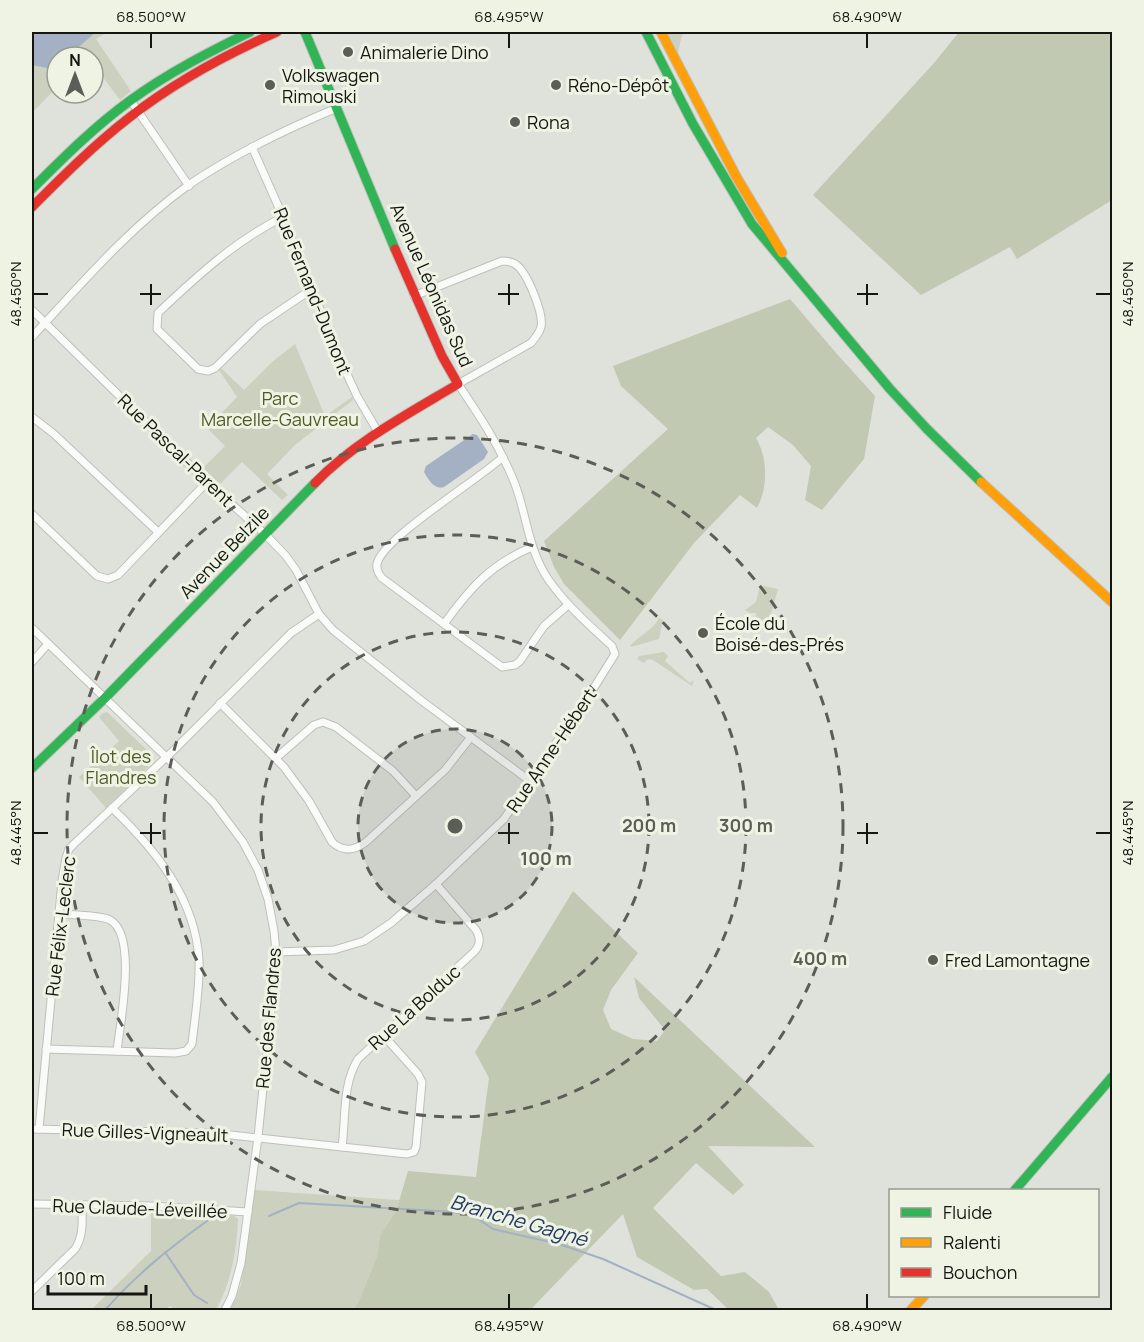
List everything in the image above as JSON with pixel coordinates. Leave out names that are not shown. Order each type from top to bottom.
[{"type":"street","points":[[32,189],[88,135],[131,101],[203,56],[250,32]]},
{"type":"street","points":[[32,207],[97,145],[137,111],[217,62],[277,32]]},
{"type":"street","name":"Avenue Léonidas Sud","points":[[305,32],[414,296],[442,356],[503,457],[516,488],[532,547],[549,580],[568,605],[612,646],[615,652],[611,661]]},
{"type":"street","points":[[646,32],[711,156],[747,216],[865,363],[945,448],[1113,602]]},
{"type":"street","points":[[660,32],[737,178],[790,268]]},
{"type":"street","points":[[131,101],[189,186]]},
{"type":"street","points":[[32,337],[133,232],[189,186],[252,147],[337,108]]},
{"type":"street","name":"Rue Fernand-Dumont","points":[[252,147],[357,396],[378,432]]},
{"type":"street","points":[[283,216],[251,234],[201,272],[159,313],[157,329],[198,369],[208,370],[215,368],[260,324],[312,289]]},
{"type":"street","points":[[414,296],[502,261],[510,261],[522,272],[542,316],[537,336],[531,343],[458,384]]},
{"type":"street","name":"Rue Pascal-Parent","points":[[32,310],[207,482],[265,534],[291,562],[319,614],[333,630],[387,674],[530,781]]},
{"type":"street","name":"Avenue Belzile","points":[[32,768],[105,698],[333,465],[378,432],[458,384]]},
{"type":"street","points":[[32,417],[54,434],[158,532]]},
{"type":"street","points":[[503,457],[403,534],[378,559],[378,573],[502,667],[509,667],[520,661],[544,626],[568,605]]},
{"type":"street","points":[[32,514],[97,576],[104,579],[112,578],[118,575],[207,482]]},
{"type":"street","points":[[444,624],[473,586],[485,575],[505,560],[532,547]]},
{"type":"street","name":"Rue Félix-Leclerc","points":[[35,1129],[46,1049],[62,881],[69,849],[291,633],[319,614]]},
{"type":"street","name":"Rue des Flandres","points":[[32,628],[213,802],[243,842],[258,870],[268,899],[276,952],[258,1137],[241,1263],[232,1296],[225,1311]]},
{"type":"street","points":[[32,662],[48,644]]},
{"type":"street","name":"Rue Anne-Hébert","points":[[276,952],[334,950],[364,942],[391,923],[436,884],[504,819],[611,661]]},
{"type":"street","points":[[220,703],[276,758],[305,795],[332,842],[341,848],[352,849],[361,845],[445,770],[471,737]]},
{"type":"street","points":[[276,758],[314,725],[327,723],[336,727],[393,771],[416,796]]},
{"type":"street","points":[[46,1049],[181,1053],[190,1048],[199,962],[193,925],[184,900],[160,862],[112,808]]},
{"type":"street","name":"Rue La Bolduc","points":[[342,1147],[347,1086],[352,1070],[361,1056],[474,952],[479,942],[476,930],[436,884]]},
{"type":"street","points":[[59,914],[110,920],[121,930],[125,943],[126,963],[117,1051]]},
{"type":"street","name":"Rue Gilles-Vigneault","points":[[35,1129],[212,1133],[407,1154],[415,1150],[422,1082],[418,1074],[384,1036]]},
{"type":"street","points":[[1017,1189],[1113,1077]]},
{"type":"street","name":"Rue Claude-Léveillée","points":[[32,1204],[151,1206],[248,1212]]},
{"type":"street","points":[[32,1291],[80,1241],[81,1205]]},
{"type":"street","points":[[911,1311],[923,1297]]},
{"type":"green space","points":[[32,32],[108,32],[96,39],[100,45],[45,45],[45,99],[32,113]]},
{"type":"green space","points":[[665,32],[684,32],[678,53],[676,53]]},
{"type":"green space","points":[[959,32],[1112,32],[1112,200],[1017,259],[1010,247],[921,295],[813,195],[934,63]]},
{"type":"green space","points":[[105,52],[131,91],[120,100],[105,80]]},
{"type":"green space","points":[[790,299],[875,396],[864,459],[822,510],[805,500],[811,466],[793,445],[768,427],[756,438],[763,455],[765,473],[761,500],[757,508],[740,495],[694,543],[620,640],[564,584],[554,567],[544,541],[668,429],[621,386],[613,366]]},
{"type":"green space","name":"Parc Marcelle-Gauvreau","points":[[295,344],[325,416],[352,397],[353,400],[295,445],[267,474],[288,495],[282,500],[242,462],[220,484],[203,468],[225,446],[207,428],[237,397],[219,370],[221,368],[244,390],[272,362]]},
{"type":"green space","points":[[760,585],[778,589],[767,627],[757,632],[756,613],[745,610],[756,602]]},
{"type":"green space","points":[[659,618],[663,620],[659,639],[630,646],[653,627]]},
{"type":"green space","points":[[664,652],[668,656],[665,661],[690,683],[694,680],[692,686],[653,660],[648,659],[644,663],[637,659],[639,656]]},
{"type":"green space","name":"Îlot des Flandres","points":[[107,712],[150,753],[148,762],[150,765],[106,808],[79,777],[119,741],[99,717]]},
{"type":"green space","points":[[573,891],[638,953],[611,990],[603,1010],[611,1029],[633,1039],[657,1041],[665,1030],[639,998],[634,977],[815,1147],[708,1146],[744,1185],[733,1195],[696,1163],[653,1208],[721,1276],[745,1272],[769,1292],[779,1310],[729,1310],[707,1289],[694,1290],[637,1257],[623,1214],[530,1310],[353,1310],[359,1301],[377,1256],[380,1235],[396,1211],[408,1171],[476,1177],[489,1078],[475,1052]]},
{"type":"green space","points":[[255,1190],[399,1200],[396,1211],[380,1235],[377,1256],[359,1301],[353,1310],[230,1310],[241,1285]]},
{"type":"green space","points":[[151,1211],[234,1216],[238,1219],[232,1266],[226,1289],[216,1310],[176,1310],[170,1306],[165,1310],[91,1310],[151,1251]]},
{"type":"water","points":[[32,32],[96,32],[81,45],[45,45],[45,68],[32,65]]},
{"type":"water","points":[[473,434],[477,435],[488,452],[484,459],[444,487],[435,486],[424,472],[426,466]]},
{"type":"waterway","name":"Branche Gagné","points":[[269,1216],[299,1203],[454,1212],[475,1217],[493,1229],[559,1244],[603,1259],[716,1310]]},
{"type":"waterway","name":"Branche Gagné","points":[[105,1310],[153,1263],[207,1221]]},
{"type":"waterway","points":[[165,1252],[194,1295],[207,1303]]},
{"type":"traffic: fast","points":[[32,189],[92,131],[131,100],[189,63],[250,32]]},
{"type":"traffic: fast","points":[[305,32],[395,249]]},
{"type":"traffic: fast","points":[[646,32],[693,124],[752,224],[890,389],[981,482]]},
{"type":"traffic: fast","points":[[32,768],[105,698],[315,483]]},
{"type":"traffic: fast","points":[[1016,1189],[1112,1077]]},
{"type":"traffic: slow","points":[[661,32],[737,178],[782,253]]},
{"type":"traffic: slow","points":[[981,482],[1112,602]]},
{"type":"traffic: slow","points":[[911,1310],[923,1297]]},
{"type":"traffic: jam","points":[[32,207],[92,149],[147,104],[201,70],[277,32]]},
{"type":"traffic: jam","points":[[315,483],[365,441],[458,384],[442,356],[395,249]]},
{"type":"place","name":"Animalerie Dino","points":[[348,52]]},
{"type":"place","name":"Volkswagen Rimouski","points":[[270,85]]},
{"type":"place","name":"Réno-Dépôt","points":[[556,85]]},
{"type":"place","name":"Rona","points":[[515,122]]},
{"type":"place","name":"École du Boisé-des-Prés","points":[[703,633]]},
{"type":"place","name":"Fred Lamontagne","points":[[933,960]]}]
